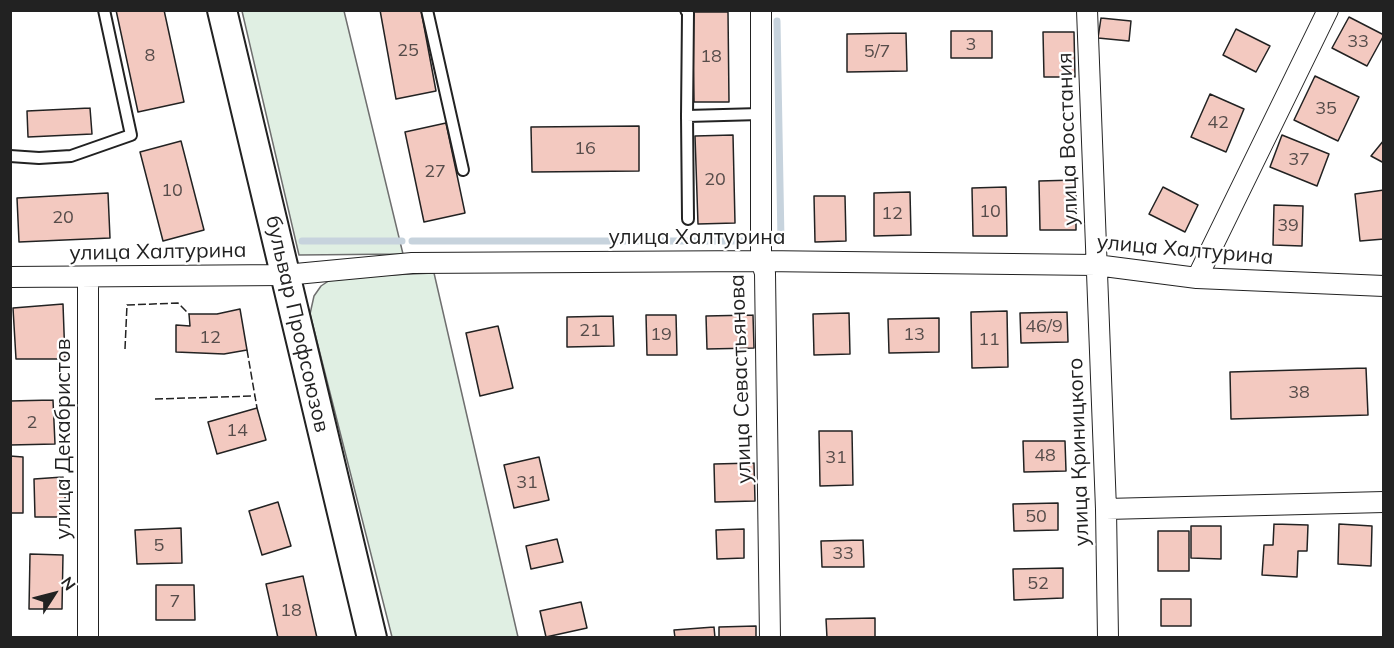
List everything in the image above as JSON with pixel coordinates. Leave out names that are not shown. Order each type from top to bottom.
[{"type":"main road","name":"бульвар Профсоюзов","points":[[222,10],[372,638]]},
{"type":"street","name":"улица Севастьянова","points":[[761,10],[761,261],[765,273],[770,638]]},
{"type":"street","name":"улица Восстания","points":[[1087,10],[1096,266]]},
{"type":"street","points":[[1197,278],[1328,10]]},
{"type":"street","name":"улица Халтурина","points":[[10,277],[285,275],[412,263],[761,261],[1096,266],[1197,278],[1383,286]]},
{"type":"street","name":"улица Криницкого","points":[[1096,266],[1106,509],[1108,638]]},
{"type":"street","name":"улица Декабристов","points":[[88,278],[88,638]]},
{"type":"street","points":[[1106,509],[1383,502]]},
{"type":"lane","points":[[10,156],[39,158],[71,156],[131,135],[104,10]]},
{"type":"lane","points":[[427,10],[463,170]]},
{"type":"lane","points":[[686,10],[688,13],[688,219]]},
{"type":"lane","points":[[687,116],[760,114]]},
{"type":"green space","points":[[242,11],[344,11],[403,254],[299,255]]},
{"type":"green space","points":[[434,273],[518,637],[392,637],[310,314],[314,296],[321,286],[330,280],[343,277]]},
{"type":"building","points":[[116,10],[164,10],[184,102],[138,112]]},
{"type":"building","points":[[380,10],[421,10],[436,91],[396,99]]},
{"type":"building","points":[[692,12],[728,12],[729,102],[694,102]]},
{"type":"building","points":[[1349,17],[1384,35],[1367,66],[1332,48]]},
{"type":"building","points":[[1101,18],[1131,21],[1129,41],[1098,38]]},
{"type":"building","points":[[1236,29],[1270,46],[1256,72],[1223,55]]},
{"type":"building","points":[[951,31],[992,31],[992,58],[951,58]]},
{"type":"building","points":[[1043,32],[1074,32],[1075,77],[1044,77]]},
{"type":"building","points":[[906,33],[907,71],[847,72],[847,34]]},
{"type":"building","points":[[1315,76],[1359,97],[1338,141],[1294,120]]},
{"type":"building","points":[[1210,94],[1244,109],[1226,152],[1191,137]]},
{"type":"building","points":[[90,108],[92,134],[28,137],[27,111]]},
{"type":"building","points":[[446,123],[465,213],[424,222],[405,132]]},
{"type":"building","points":[[639,126],[639,171],[532,172],[531,127]]},
{"type":"building","points":[[733,135],[735,223],[698,224],[695,136]]},
{"type":"building","points":[[1282,135],[1329,154],[1317,186],[1270,167]]},
{"type":"building","points":[[1384,140],[1384,163],[1371,156]]},
{"type":"building","points":[[181,141],[204,230],[163,241],[140,152]]},
{"type":"building","points":[[1076,180],[1076,230],[1040,230],[1039,181]]},
{"type":"building","points":[[1006,187],[1007,236],[973,236],[972,188]]},
{"type":"building","points":[[1163,187],[1198,205],[1185,232],[1149,214]]},
{"type":"building","points":[[1384,190],[1384,239],[1360,241],[1355,194]]},
{"type":"building","points":[[910,192],[911,235],[874,236],[874,193]]},
{"type":"building","points":[[108,193],[110,238],[19,242],[17,198]]},
{"type":"building","points":[[814,196],[845,196],[846,241],[815,242]]},
{"type":"building","points":[[1274,205],[1303,206],[1302,246],[1273,245]]},
{"type":"building","points":[[63,304],[65,359],[16,359],[13,308]]},
{"type":"building","points":[[240,309],[247,350],[224,354],[176,352],[176,325],[190,326],[189,314],[217,314]]},
{"type":"building","points":[[1007,311],[1008,367],[972,368],[971,312]]},
{"type":"building","points":[[1067,312],[1068,342],[1021,343],[1020,313]]},
{"type":"building","points":[[849,313],[850,354],[814,355],[813,314]]},
{"type":"building","points":[[646,315],[676,315],[677,355],[647,355]]},
{"type":"building","points":[[753,315],[754,348],[707,349],[706,316]]},
{"type":"building","points":[[613,316],[614,346],[567,347],[567,317]]},
{"type":"building","points":[[939,318],[939,352],[889,353],[888,319]]},
{"type":"building","points":[[498,326],[513,388],[480,396],[466,333]]},
{"type":"building","points":[[1366,368],[1368,415],[1231,419],[1230,372]]},
{"type":"building","points":[[53,400],[55,444],[10,445],[10,401]]},
{"type":"building","points":[[257,408],[266,440],[217,454],[208,422]]},
{"type":"building","points":[[819,431],[852,431],[853,485],[820,486]]},
{"type":"building","points":[[1023,441],[1065,441],[1066,471],[1024,472]]},
{"type":"building","points":[[10,456],[23,457],[23,513],[10,513]]},
{"type":"building","points":[[539,457],[549,500],[514,508],[504,465]]},
{"type":"building","points":[[754,463],[755,501],[715,502],[714,464]]},
{"type":"building","points":[[63,477],[67,517],[35,517],[34,479]]},
{"type":"building","points":[[278,502],[291,546],[262,555],[249,511]]},
{"type":"building","points":[[1058,503],[1058,530],[1014,531],[1013,504]]},
{"type":"building","points":[[1274,524],[1308,525],[1307,551],[1298,551],[1297,577],[1262,575],[1264,545],[1273,545]]},
{"type":"building","points":[[1339,524],[1372,526],[1371,566],[1338,564]]},
{"type":"building","points":[[1191,526],[1221,526],[1221,559],[1191,558]]},
{"type":"building","points":[[181,528],[182,563],[137,564],[135,530]]},
{"type":"building","points":[[744,529],[744,558],[717,559],[716,530]]},
{"type":"building","points":[[1158,531],[1189,531],[1189,571],[1158,571]]},
{"type":"building","points":[[557,539],[563,562],[531,569],[526,546]]},
{"type":"building","points":[[863,540],[864,567],[822,567],[821,541]]},
{"type":"building","points":[[30,554],[63,555],[62,609],[29,609]]},
{"type":"building","points":[[1063,568],[1063,598],[1014,600],[1013,569]]},
{"type":"building","points":[[303,576],[317,638],[278,638],[266,584]]},
{"type":"building","points":[[156,585],[194,585],[195,620],[156,620]]},
{"type":"building","points":[[1161,599],[1191,599],[1191,626],[1161,626]]},
{"type":"building","points":[[581,602],[587,628],[546,637],[540,611]]},
{"type":"building","points":[[875,618],[875,638],[827,638],[826,619]]},
{"type":"building","points":[[756,626],[756,638],[719,638],[719,627]]},
{"type":"building","points":[[714,627],[715,638],[675,638],[674,630]]},
{"type":"waterway","points":[[773,241],[781,241],[777,21]]},
{"type":"waterway","points":[[302,241],[402,241]]},
{"type":"waterway","points":[[412,241],[751,241]]},
{"type":"fence","points":[[125,349],[127,305],[178,303],[189,314]]},
{"type":"fence","points":[[247,350],[257,408]]},
{"type":"fence","points":[[155,399],[255,396]]}]
